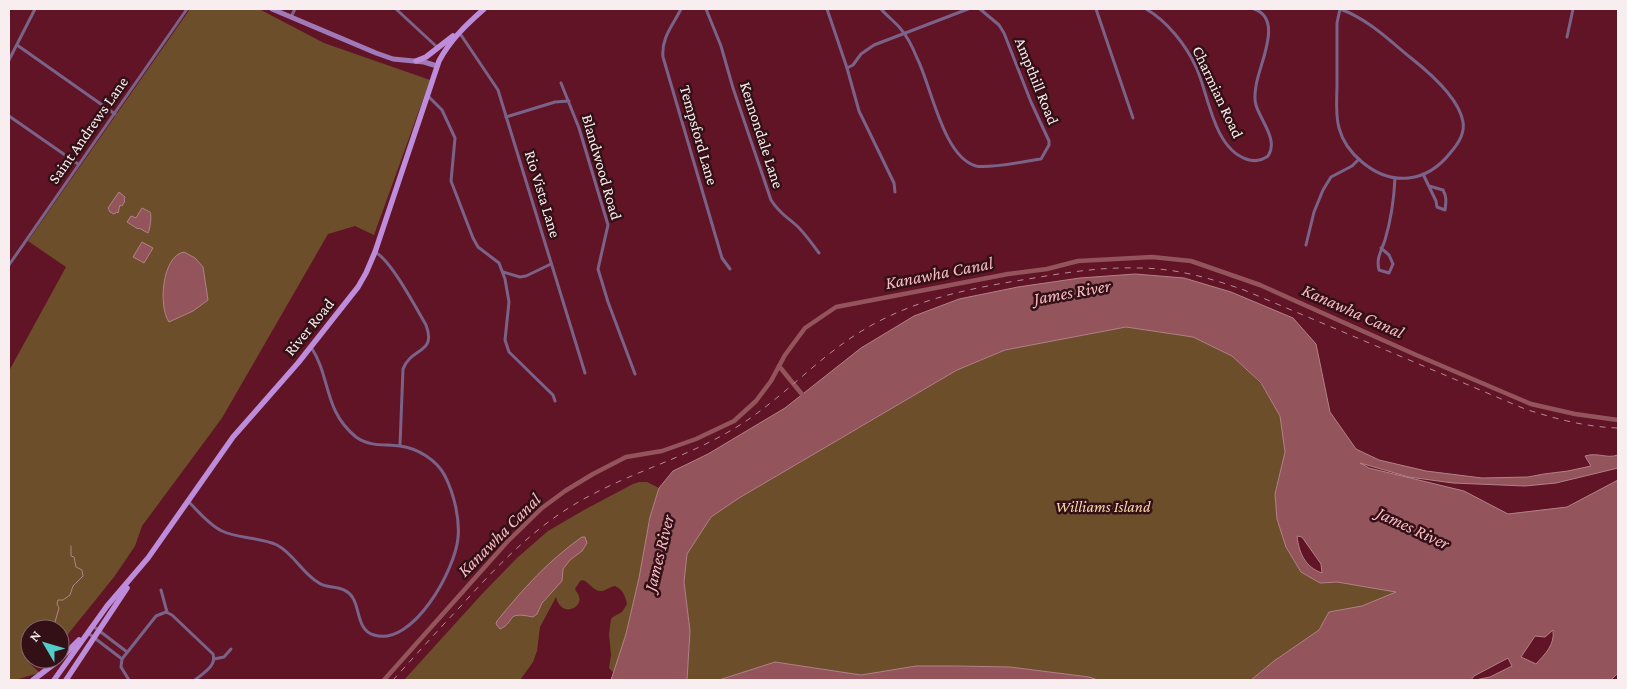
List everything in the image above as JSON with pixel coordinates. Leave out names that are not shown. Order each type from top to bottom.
[{"type":"main road","points":[[272,9],[393,59],[424,62],[437,66]]},
{"type":"main road","points":[[416,61],[426,57],[459,32],[484,9]]},
{"type":"main road","name":"River Road","points":[[139,570],[236,432],[284,380],[358,287],[375,252],[437,66],[447,47],[459,32]]},
{"type":"main road","points":[[54,680],[107,606],[139,570]]},
{"type":"main road","points":[[66,680],[139,570]]},
{"type":"main road","points":[[33,680],[63,656],[93,626]]},
{"type":"street","points":[[9,60],[35,9]]},
{"type":"street","name":"Saint Andrews Lane","points":[[9,265],[187,9]]},
{"type":"street","points":[[290,17],[295,9]]},
{"type":"street","points":[[396,9],[438,48]]},
{"type":"street","name":"Tempsford Lane","points":[[681,9],[665,39],[663,57],[722,258],[730,269]]},
{"type":"street","name":"Kennondale Lane","points":[[706,9],[721,46],[733,88],[771,200],[778,211],[796,225],[806,236],[819,254]]},
{"type":"street","points":[[827,9],[859,111],[894,183],[895,192]]},
{"type":"street","points":[[881,9],[904,33]]},
{"type":"street","points":[[847,68],[865,50],[880,42],[968,9]]},
{"type":"street","name":"Ampthill Road","points":[[904,33],[918,59],[942,124],[949,138],[964,159],[975,166],[985,166],[1041,159],[1049,142],[1031,102],[1008,41],[999,25],[980,9]]},
{"type":"street","points":[[1096,9],[1133,118]]},
{"type":"street","name":"Charmian Road","points":[[1148,9],[1173,32],[1190,56],[1201,78],[1213,118],[1228,145],[1239,156],[1256,161],[1268,156],[1272,147],[1255,99],[1256,84],[1269,33],[1269,25],[1264,15],[1254,9]]},
{"type":"street","points":[[1340,9],[1366,22],[1426,70],[1459,108],[1463,122],[1463,132],[1455,148],[1445,160],[1430,172],[1414,178],[1384,176],[1369,168],[1352,154],[1344,140],[1339,128],[1336,111],[1337,22],[1340,9]]},
{"type":"street","points":[[1567,38],[1573,9]]},
{"type":"street","name":"Rio Vista Lane","points":[[459,32],[498,90],[585,373]]},
{"type":"street","points":[[17,45],[115,114]]},
{"type":"street","name":"Blandwood Road","points":[[561,83],[579,128],[608,225],[598,269],[608,302],[635,374]]},
{"type":"street","points":[[427,95],[442,110],[456,138],[451,181],[473,238],[478,248],[499,264],[505,280],[509,302],[505,340],[509,352],[553,395],[555,401]]},
{"type":"street","points":[[506,117],[555,102],[569,101]]},
{"type":"street","points":[[9,116],[78,164]]},
{"type":"street","points":[[1306,245],[1314,212],[1323,190],[1331,177],[1352,166],[1359,159]]},
{"type":"street","points":[[1423,174],[1437,207],[1445,210],[1446,195],[1443,190],[1429,186]]},
{"type":"street","points":[[1381,248],[1389,255],[1393,264],[1390,274],[1378,270],[1377,262],[1381,248],[1384,242],[1392,210],[1395,178]]},
{"type":"street","points":[[375,252],[386,260],[429,333],[427,344],[408,360],[404,369],[400,446]]},
{"type":"street","points":[[502,272],[526,276],[551,264]]},
{"type":"street","points":[[188,502],[222,531],[264,540],[277,546],[288,553],[318,583],[346,591],[354,602],[361,623],[371,634],[380,636],[394,633],[410,623],[438,592],[451,567],[457,548],[458,534],[455,508],[447,481],[440,469],[420,452],[400,446],[371,444],[361,440],[349,430],[338,416],[329,398],[316,355],[311,347]]},
{"type":"street","points":[[161,590],[168,612],[213,654],[212,665],[195,680]]},
{"type":"street","points":[[129,680],[122,667],[122,659],[156,616],[162,612],[168,612]]},
{"type":"street","points":[[93,626],[127,652]]},
{"type":"street","points":[[88,632],[122,659]]},
{"type":"street","points":[[214,658],[224,657],[231,649]]},
{"type":"green space","points":[[190,9],[259,9],[324,43],[430,80],[374,235],[355,226],[328,234],[222,418],[142,526],[135,546],[114,577],[70,632],[70,619],[20,619],[20,669],[36,669],[40,673],[9,680],[9,371],[66,267],[28,241]]},
{"type":"green space","name":"Williams Island","points":[[1126,327],[1193,337],[1232,356],[1261,384],[1280,416],[1285,452],[1275,494],[1286,547],[1301,572],[1320,583],[1337,582],[1397,592],[1362,606],[1329,613],[1319,630],[1274,661],[1251,680],[1098,680],[1089,677],[1010,667],[916,666],[861,675],[775,662],[719,680],[687,680],[690,631],[684,582],[687,554],[711,517],[739,498],[957,370],[1005,350]]},
{"type":"green space","points":[[639,482],[647,482],[659,488],[650,517],[626,634],[614,673],[609,668],[611,619],[622,612],[627,604],[625,598],[622,591],[615,586],[599,591],[583,580],[580,581],[575,589],[579,595],[579,601],[575,607],[571,609],[563,608],[556,597],[540,627],[537,651],[533,662],[520,680],[404,680],[482,594],[517,558],[548,531]]},
{"type":"water","points":[[119,192],[125,197],[125,201],[122,206],[120,205],[118,213],[114,214],[108,208]]},
{"type":"water","points":[[142,208],[151,214],[148,233],[127,222],[131,216],[136,218]]},
{"type":"water","points":[[142,242],[153,248],[144,263],[133,257]]},
{"type":"water","points":[[184,252],[195,258],[203,267],[208,300],[193,311],[169,322],[164,305],[164,282],[171,262]]},
{"type":"water","name":"James River","points":[[1135,274],[1184,278],[1231,292],[1293,318],[1316,344],[1330,412],[1356,449],[1379,460],[1426,471],[1482,478],[1528,477],[1568,471],[1591,466],[1585,456],[1618,455],[1618,468],[1556,483],[1525,486],[1453,483],[1409,477],[1360,463],[1369,468],[1464,491],[1508,514],[1567,507],[1618,480],[1618,673],[1611,680],[1475,680],[1490,677],[1512,666],[1508,658],[1474,676],[1471,680],[1251,680],[1274,661],[1319,630],[1329,612],[1362,606],[1396,592],[1337,582],[1320,583],[1301,572],[1286,547],[1277,519],[1275,494],[1285,452],[1280,416],[1261,383],[1232,356],[1193,337],[1126,327],[1005,350],[957,370],[739,498],[711,517],[687,554],[684,582],[690,631],[687,680],[611,680],[626,634],[650,517],[659,488],[673,471],[708,454],[785,408],[861,348],[914,316],[959,299],[1018,287],[1080,278]],"holes":[[[1297,536],[1302,537],[1321,564],[1322,573],[1311,567],[1304,559],[1299,548]],[[1553,630],[1551,645],[1536,664],[1521,657],[1535,636],[1545,637]]]},
{"type":"water","points":[[582,537],[585,537],[587,543],[582,551],[570,560],[563,569],[562,581],[542,603],[537,614],[533,617],[524,615],[514,616],[500,629],[496,624],[497,621],[516,598],[536,576]]},
{"type":"water","points":[[775,662],[861,675],[916,666],[1010,667],[1089,677],[1098,680],[719,680]]},
{"type":"waterway","name":"Kanawha Canal","points":[[384,680],[507,542],[542,508],[565,491],[626,457],[662,451],[696,439],[734,421],[756,401],[771,381],[785,355],[805,328],[836,307],[1008,274],[1047,269],[1078,261],[1152,257],[1191,261],[1260,285],[1531,404],[1575,414],[1618,420]]},
{"type":"waterway","points":[[779,366],[805,398]]},
{"type":"waterway","points":[[56,619],[59,608],[58,600],[63,600],[70,595],[73,586],[83,576],[82,570],[76,567],[74,557],[71,556],[71,546]]},
{"type":"railway","points":[[393,680],[502,562],[532,535],[564,511],[601,490],[697,448],[735,428],[767,406],[844,343],[881,320],[944,296],[988,286],[1086,270],[1112,268],[1152,268],[1192,274],[1244,290],[1525,409],[1571,422],[1618,428]]}]
